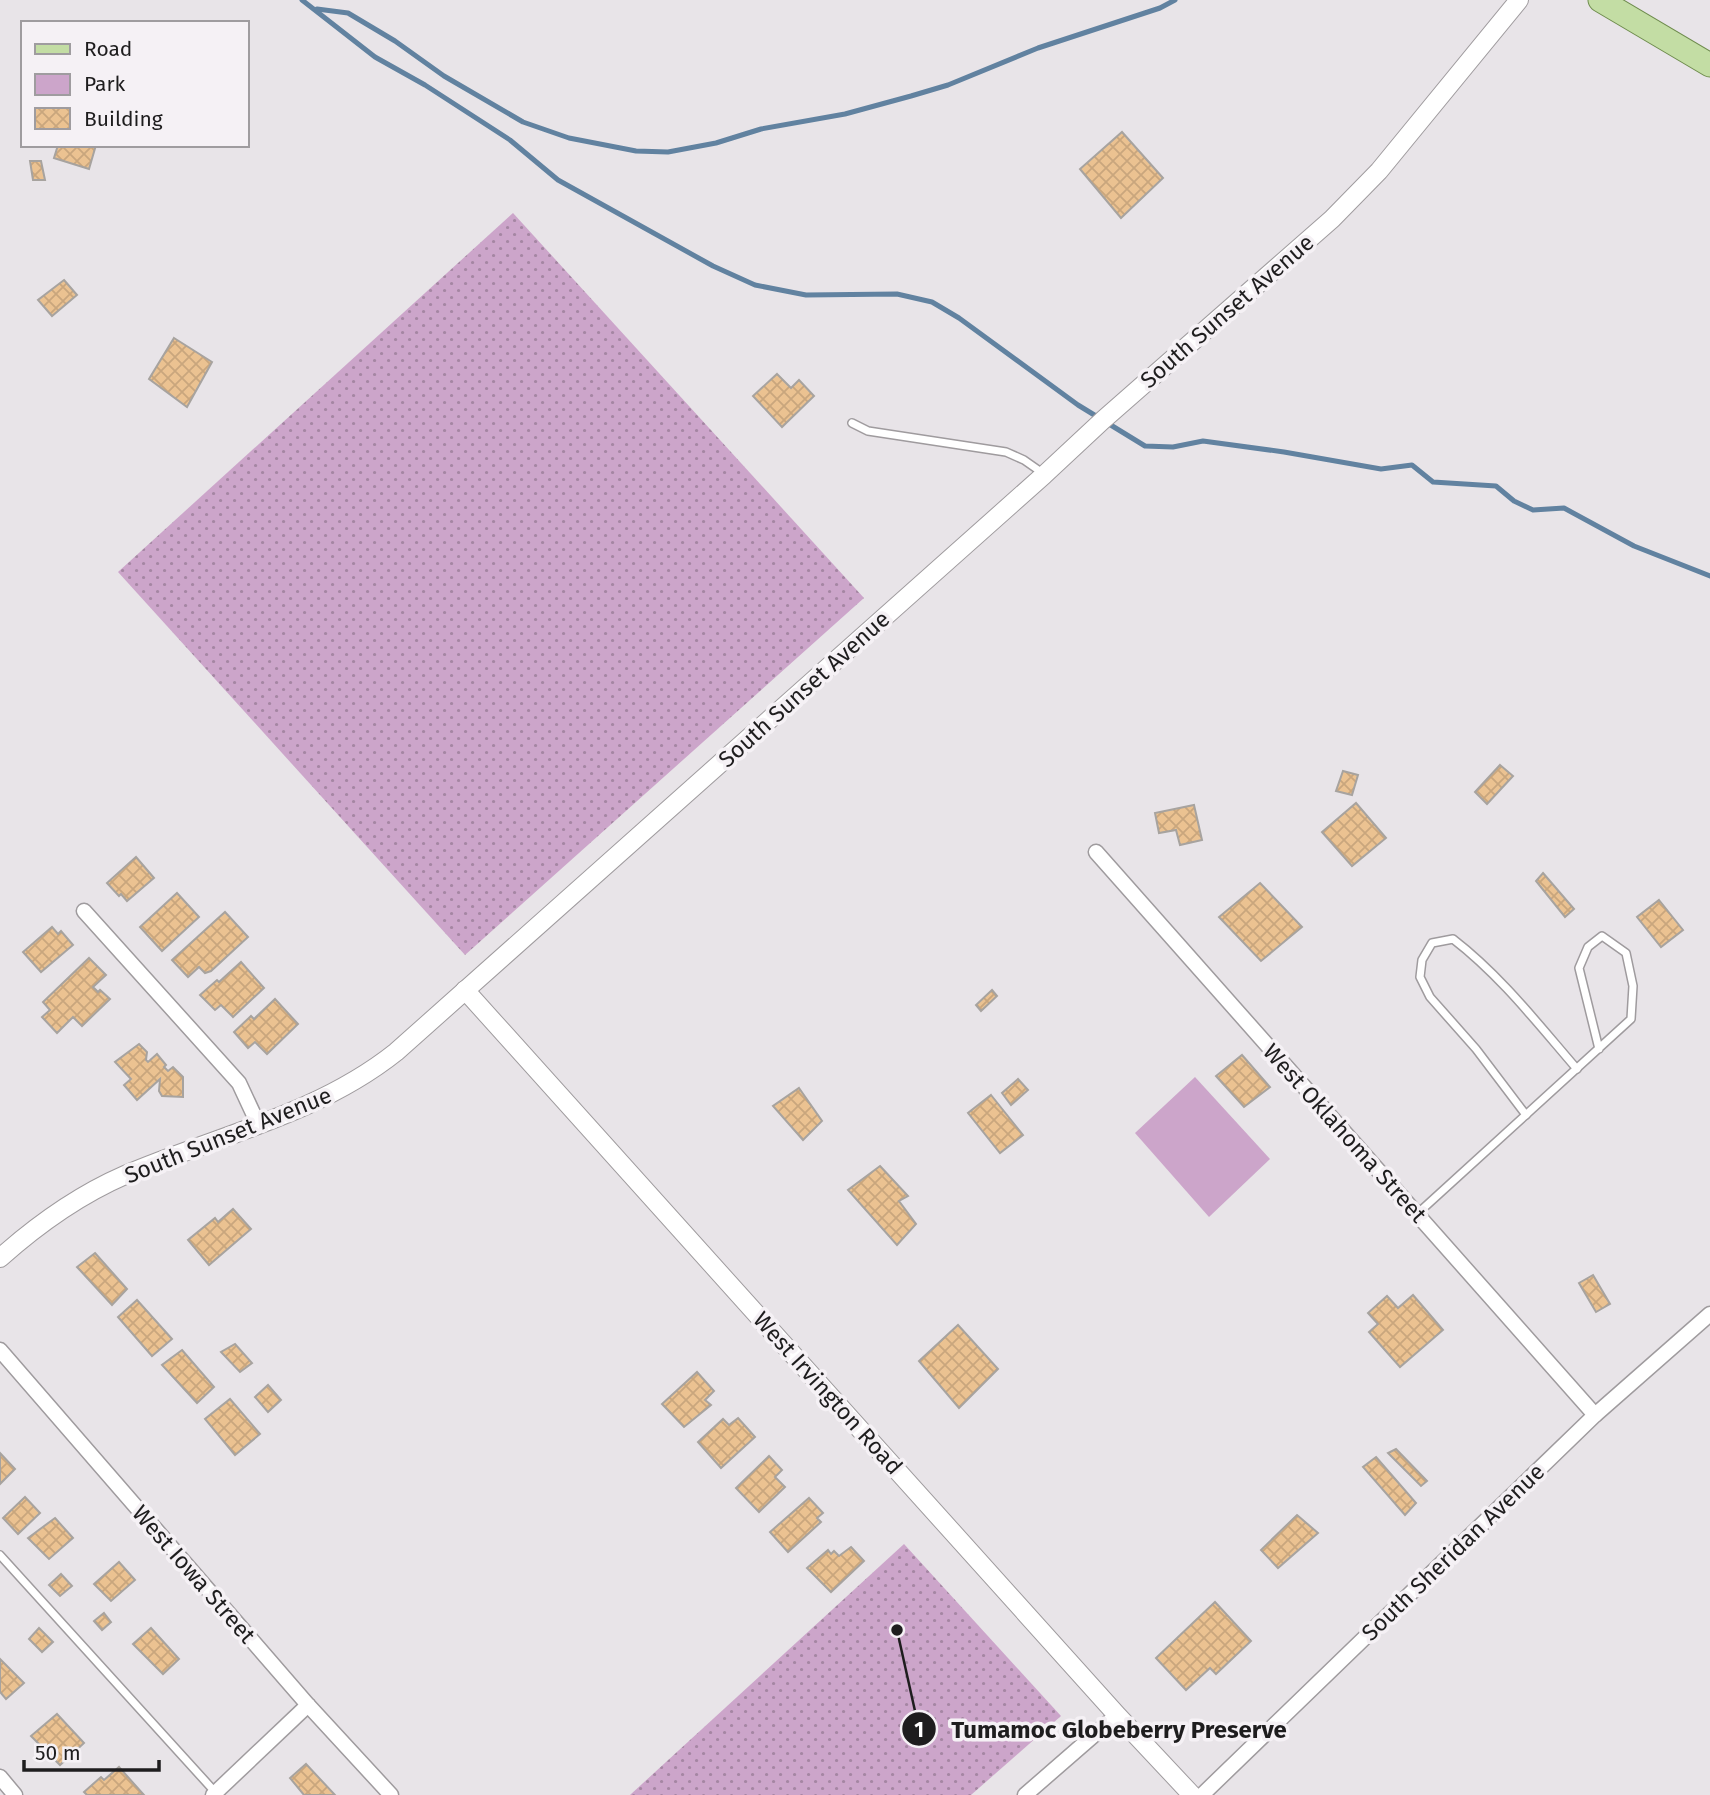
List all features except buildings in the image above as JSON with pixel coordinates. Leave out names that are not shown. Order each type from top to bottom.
[{"type":"main road","points":[[1600,0],[1710,65]]},
{"type":"street","name":"South Sunset Avenue","points":[[0,1258],[30,1231],[123,1176],[259,1126],[334,1093],[374,1069],[1332,219],[1379,171],[1520,0]]},
{"type":"street","name":"West Oklahoma Street","points":[[1096,852],[1595,1415]]},
{"type":"street","points":[[85,911],[239,1083],[259,1126]]},
{"type":"street","name":"West Irvington Road","points":[[465,990],[1192,1795]]},
{"type":"street","name":"South Sheridan Avenue","points":[[1202,1795],[1595,1415],[1710,1314]]},
{"type":"street","name":"West Iowa Street","points":[[0,1350],[308,1705],[391,1795]]},
{"type":"street","points":[[215,1794],[308,1705]]},
{"type":"street","points":[[1025,1795],[1117,1715]]},
{"type":"street","points":[[0,1777],[15,1795]]},
{"type":"lane","points":[[852,422],[868,431],[1006,452],[1024,460],[1044,475]]},
{"type":"lane","points":[[1417,1214],[1599,1049],[1631,1019],[1633,986],[1626,953],[1602,936],[1588,947],[1578,968],[1599,1049]]},
{"type":"lane","points":[[1526,1115],[1476,1049],[1430,997],[1420,977],[1422,960],[1432,943],[1453,939],[1497,975],[1577,1069]]},
{"type":"lane","points":[[0,1555],[215,1794]]},
{"type":"green space","points":[[513,213],[864,598],[465,955],[118,572]]},
{"type":"green space","points":[[1195,1077],[1270,1159],[1209,1217],[1135,1133]]},
{"type":"green space","points":[[904,1544],[1061,1716],[971,1795],[630,1795]]},
{"type":"waterway","points":[[302,0],[375,57],[425,85],[510,140],[558,180],[713,266],[755,285],[806,295],[897,294],[932,302],[959,318],[1078,405],[1145,446],[1173,447],[1203,441],[1381,469],[1412,465],[1433,482],[1496,486],[1514,501],[1533,510],[1564,508],[1634,546],[1710,576]]},
{"type":"waterway","points":[[317,9],[348,13],[395,41],[444,76],[523,122],[569,138],[636,151],[668,152],[716,143],[761,129],[845,114],[948,85],[1038,48],[1160,8],[1175,0]]},
{"type":"place","name":"Tumamoc Globeberry Preserve","points":[[897,1630]]}]
